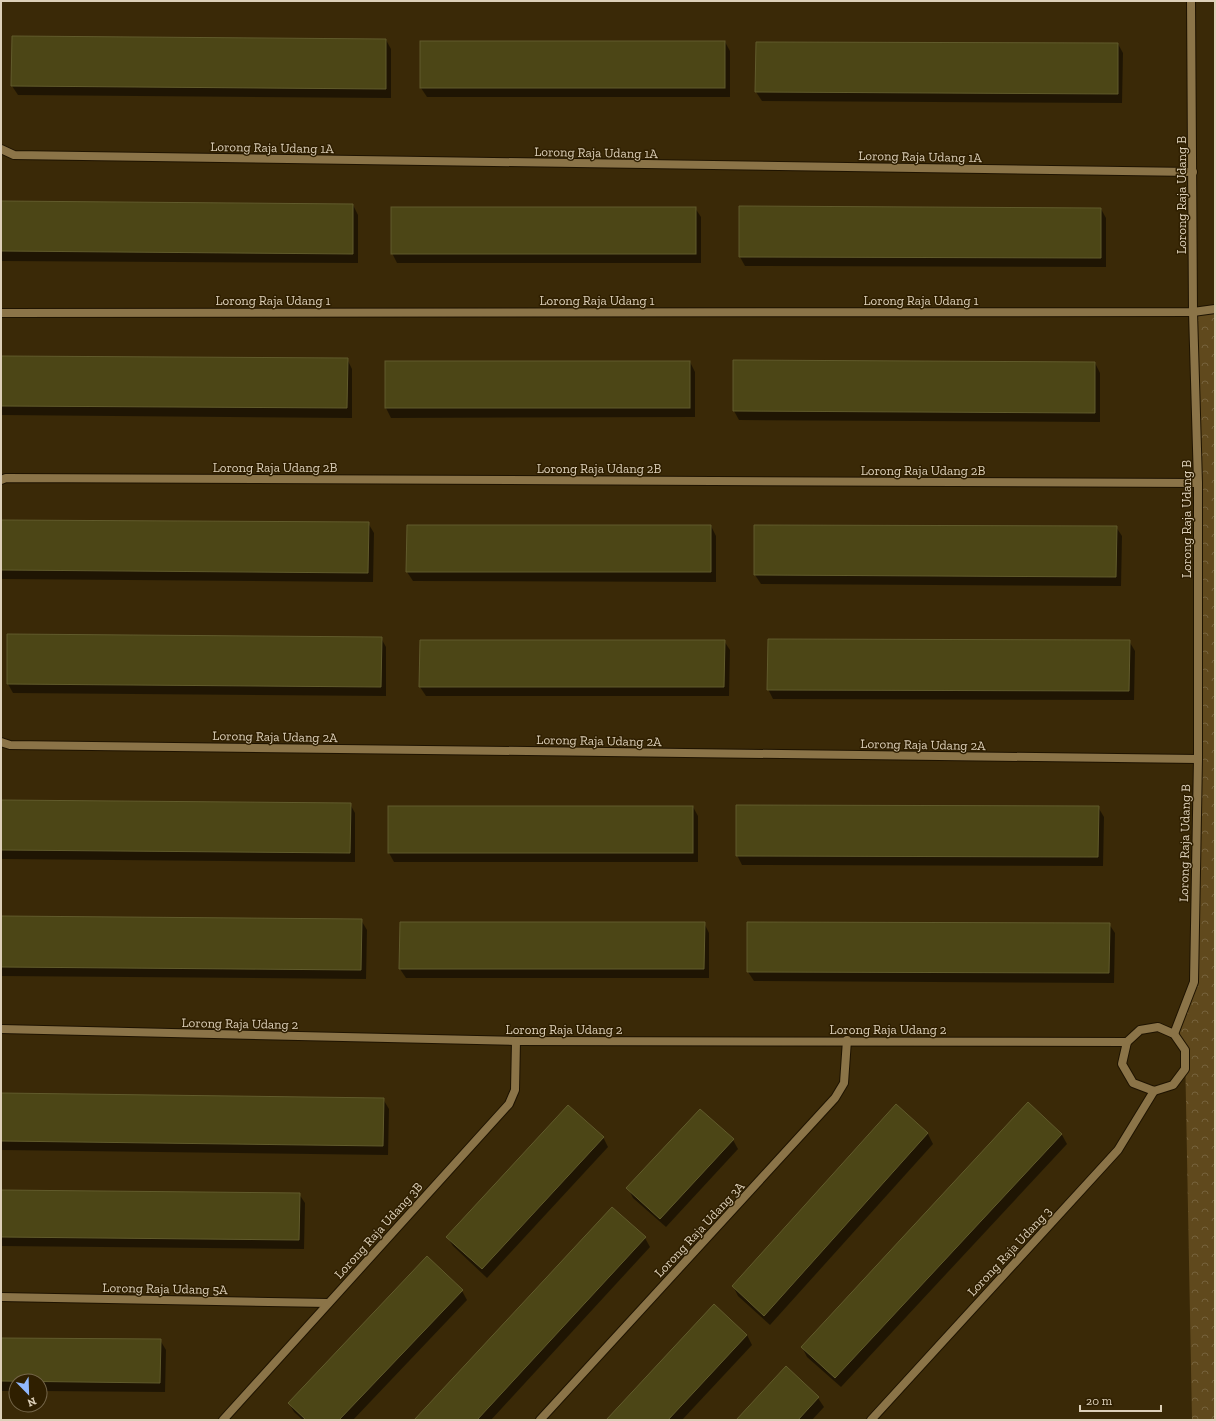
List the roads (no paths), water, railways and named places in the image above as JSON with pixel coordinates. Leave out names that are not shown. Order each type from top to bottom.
[{"type":"street","name":"Lorong Raja Udang B","points":[[1174,1034],[1194,982],[1198,759],[1198,483],[1193,312],[1191,1]]},
{"type":"street","name":"Lorong Raja Udang 1A","points":[[1,149],[14,155],[1193,172]]},
{"type":"street","name":"Lorong Raja Udang 1","points":[[1,313],[1193,312],[1215,309]]},
{"type":"street","name":"Lorong Raja Udang 2B","points":[[1,480],[6,478],[30,478],[1198,483]]},
{"type":"street","name":"Lorong Raja Udang 2A","points":[[1,742],[10,745],[1198,759]]},
{"type":"street","points":[[1158,1027],[1174,1034],[1185,1050],[1185,1069],[1173,1085],[1154,1091],[1133,1083],[1122,1064],[1127,1042],[1140,1030],[1158,1027]]},
{"type":"street","name":"Lorong Raja Udang 2","points":[[1,1029],[516,1041],[847,1040],[1127,1042]]},
{"type":"street","name":"Lorong Raja Udang 3A","points":[[540,1420],[835,1098],[844,1083],[847,1040]]},
{"type":"street","name":"Lorong Raja Udang 3B","points":[[223,1420],[509,1104],[515,1090],[516,1041]]},
{"type":"street","name":"Lorong Raja Udang 3","points":[[871,1420],[1118,1150],[1154,1091]]},
{"type":"street","name":"Lorong Raja Udang 5A","points":[[1,1297],[328,1303]]}]
